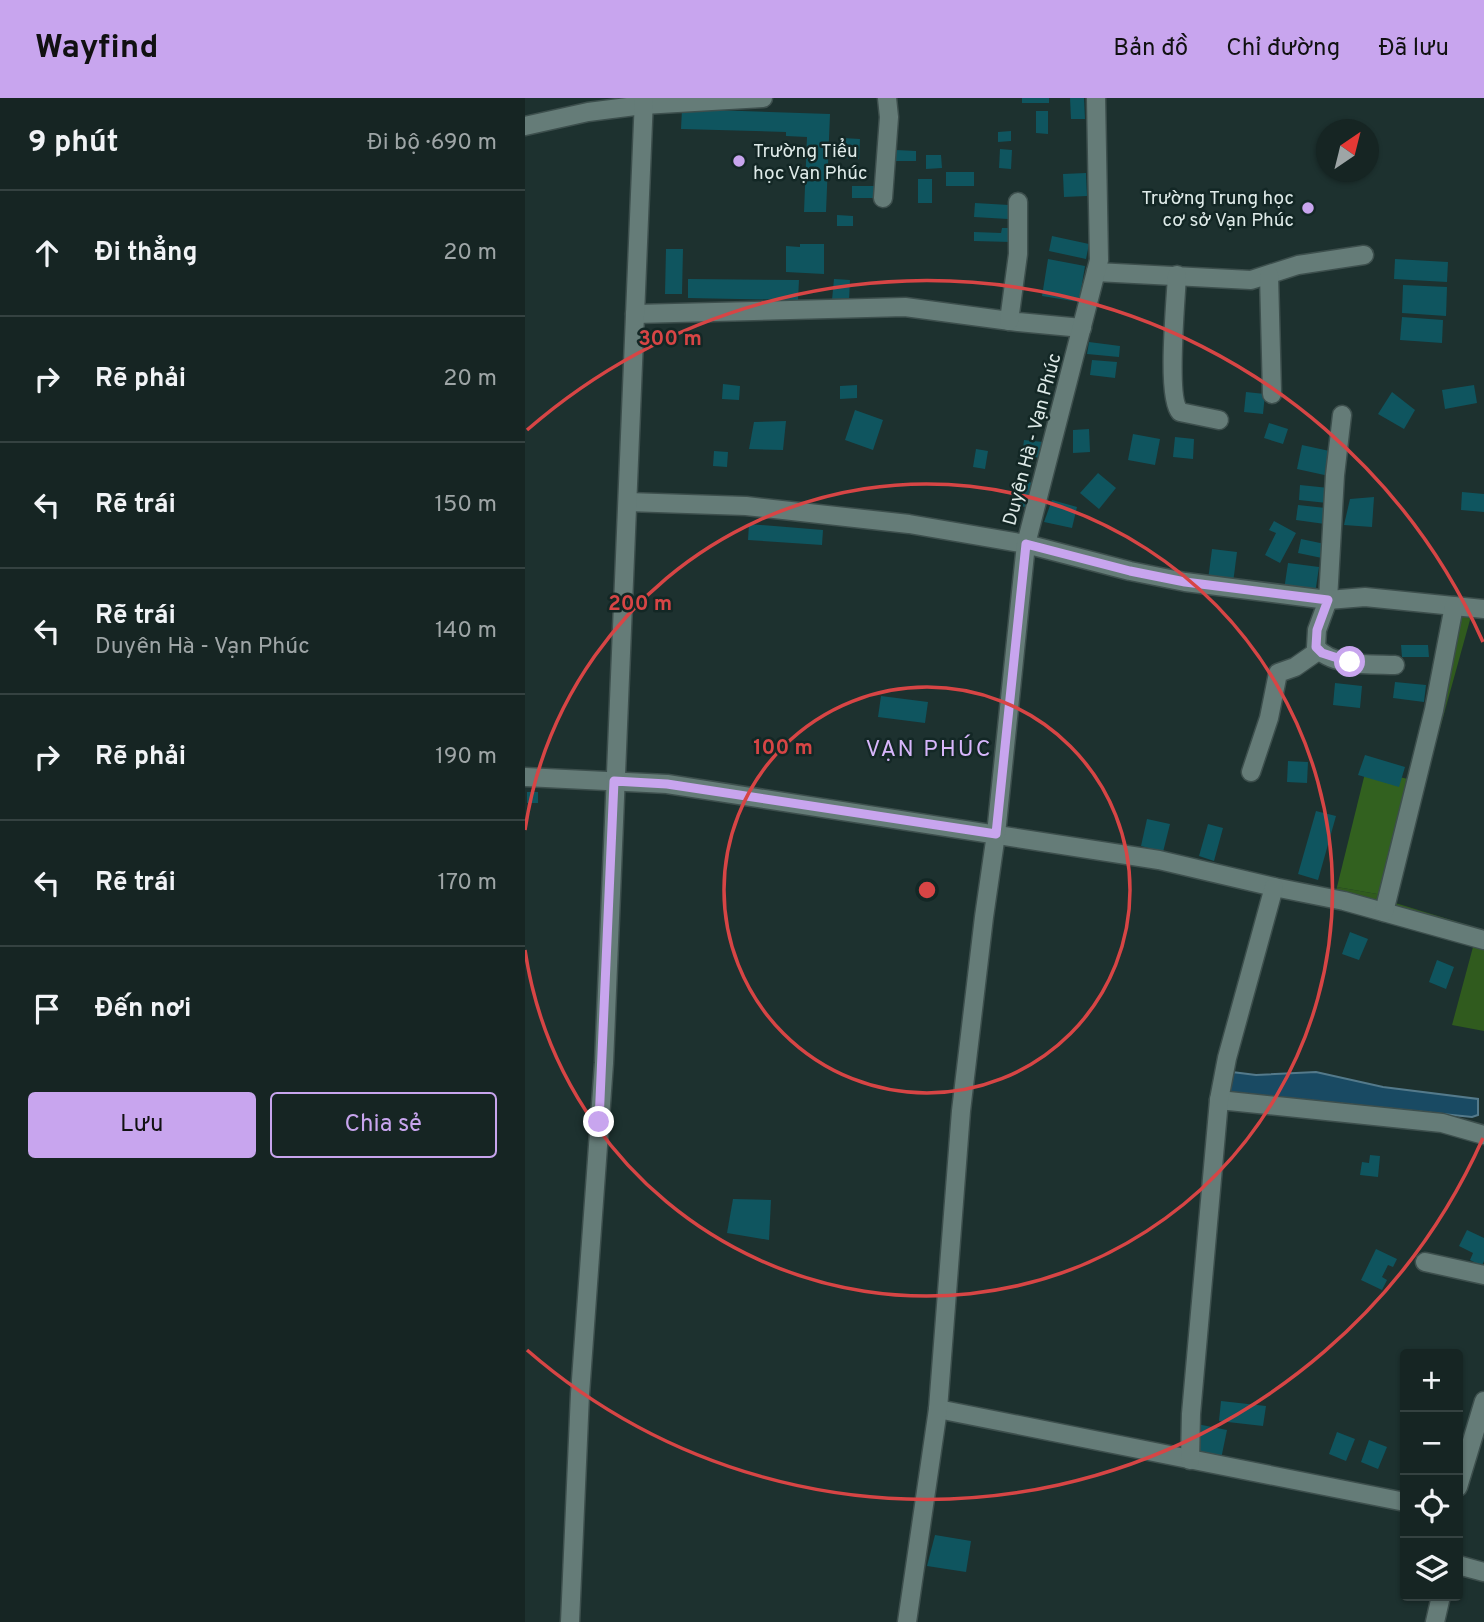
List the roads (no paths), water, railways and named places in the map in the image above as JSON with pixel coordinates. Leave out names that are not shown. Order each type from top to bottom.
[{"type":"street","points":[[525,126],[643,102],[763,98]]},
{"type":"street","points":[[883,198],[889,117],[887,98]]},
{"type":"street","name":"Duyên Hà - Vạn Phúc","points":[[907,1622],[938,1409],[961,1111],[996,834],[1026,544],[1099,260],[1096,98]]},
{"type":"street","points":[[570,1622],[580,1394],[604,1063],[643,102]]},
{"type":"street","points":[[1009,321],[1017,270],[1018,202]]},
{"type":"street","points":[[1096,272],[1251,280],[1297,265],[1364,255]]},
{"type":"street","points":[[1177,275],[1173,375],[1175,405],[1180,412],[1219,420]]},
{"type":"street","points":[[1269,275],[1272,394]]},
{"type":"street","points":[[635,314],[905,307],[1082,328]]},
{"type":"street","points":[[1342,415],[1335,475],[1328,600],[1317,630],[1315,645],[1318,651],[1350,662],[1395,665]]},
{"type":"street","points":[[628,502],[746,506],[909,524],[1026,544],[1185,582],[1328,600],[1365,597],[1484,609]]},
{"type":"street","points":[[1384,912],[1434,710],[1454,606]]},
{"type":"street","points":[[1251,772],[1269,718],[1278,673],[1295,667],[1318,651]]},
{"type":"street","points":[[525,777],[667,784],[1159,860],[1344,901],[1484,940]]},
{"type":"street","points":[[1190,1460],[1191,1414],[1219,1100],[1227,1058],[1274,887]]},
{"type":"street","points":[[1219,1100],[1443,1123],[1484,1135]]},
{"type":"street","points":[[1426,1262],[1484,1275]]},
{"type":"street","points":[[1462,1475],[1484,1401]]},
{"type":"street","points":[[938,1409],[1400,1501]]},
{"type":"street","points":[[1463,1566],[1484,1572]]},
{"type":"street","points":[[1435,1622],[1440,1601]]},
{"type":"water","points":[[1232,1072],[1256,1075],[1316,1072],[1383,1087],[1478,1099],[1478,1115],[1472,1117],[1226,1092]]},
{"type":"place","name":"Trường Tiểu học Vạn Phúc","points":[[739,161]]},
{"type":"place","name":"Trường Trung học cơ sở Vạn Phúc","points":[[1308,208]]},
{"type":"district","name":"VẠN PHÚC","points":[[929,748]]}]
